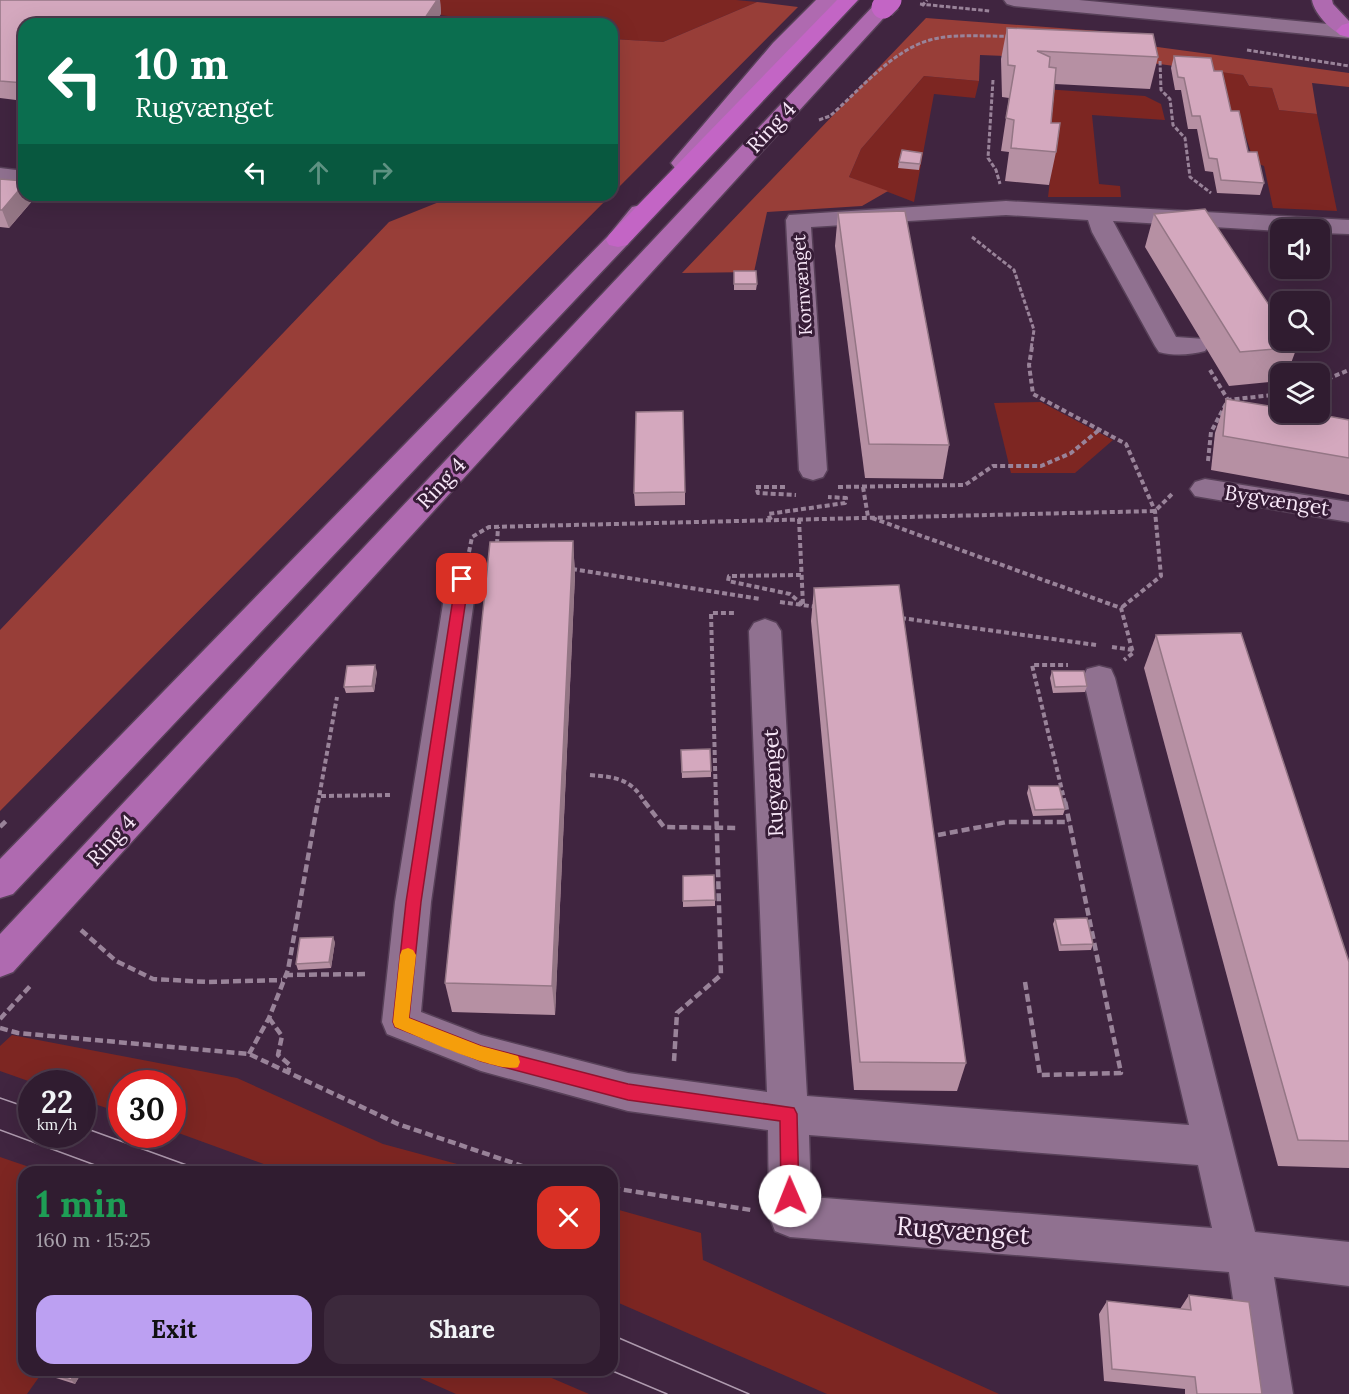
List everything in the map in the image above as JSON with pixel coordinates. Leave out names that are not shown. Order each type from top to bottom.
[{"type":"highway","points":[[618,240],[833,5]]},
{"type":"main road","points":[[1322,3],[1348,30]]},
{"type":"main road","name":"Ring 4","points":[[7,953],[883,7]]},
{"type":"main road","name":"Ring 4","points":[[0,883],[618,240]]},
{"type":"street","points":[[1014,0],[1348,30]]},
{"type":"street","points":[[1300,4],[1322,3],[1349,9]]},
{"type":"street","points":[[0,175],[18,177]]},
{"type":"street","name":"Kornvænget","points":[[813,470],[798,220],[1006,208],[1097,211],[1349,227]]},
{"type":"street","points":[[1097,211],[1104,232],[1168,346],[1196,345]]},
{"type":"street","name":"Bygvænget","points":[[1205,489],[1349,512]]},
{"type":"street","points":[[464,574],[430,795],[401,1022],[481,1053],[628,1092],[788,1114],[1215,1147]]},
{"type":"street","name":"Rugvænget","points":[[764,611],[788,1114],[790,1216],[1243,1252],[1349,1264]]},
{"type":"street","points":[[1096,659],[1215,1147],[1243,1252],[1270,1394]]},
{"type":"path","points":[[814,121],[830,116],[909,50],[927,41],[949,37],[1009,36]]},
{"type":"path","points":[[1244,50],[1349,66]]},
{"type":"path","points":[[1160,61],[1161,90],[1170,99],[1173,124],[1185,138],[1190,177],[1218,198],[1224,219]]},
{"type":"path","points":[[993,80],[988,159],[996,170],[1006,208]]},
{"type":"path","points":[[957,211],[973,237],[1014,270],[1034,330],[1029,365],[1034,394],[1126,444],[1155,511],[1161,576],[1121,608]]},
{"type":"path","points":[[1330,378],[1349,370]]},
{"type":"path","points":[[498,527],[494,569],[464,574],[472,537],[489,527],[1155,511],[1173,492],[1205,489],[1211,432],[1228,400],[1270,395]]},
{"type":"path","points":[[1099,430],[1071,453],[1041,466],[993,466],[964,485],[863,487],[866,512],[868,517],[1121,608]]},
{"type":"path","points":[[799,519],[803,605]]},
{"type":"path","points":[[567,568],[764,611]]},
{"type":"path","points":[[801,575],[729,576],[728,581],[790,594],[803,605]]},
{"type":"path","points":[[672,1098],[677,1012],[721,975],[711,613],[764,611],[803,605],[827,608]]},
{"type":"path","points":[[1025,982],[1040,1075],[1121,1073],[1069,822],[1032,665],[1096,659],[1132,648],[1121,608]]},
{"type":"path","points":[[897,618],[1096,659]]},
{"type":"path","points":[[249,1054],[269,1018],[283,978],[321,796],[337,697]]},
{"type":"path","points":[[590,775],[616,775],[629,780],[664,827],[775,828]]},
{"type":"path","points":[[321,796],[430,795]]},
{"type":"path","points":[[938,835],[1007,822],[1069,822]]},
{"type":"path","points":[[81,930],[116,961],[153,979],[208,982],[406,975]]},
{"type":"path","points":[[0,1019],[37,978]]},
{"type":"path","points":[[269,1018],[282,1036],[278,1055],[290,1065],[288,1072]]},
{"type":"path","points":[[0,1028],[18,1033],[249,1054],[398,1124],[519,1166]]},
{"type":"path","points":[[618,1189],[790,1216]]},
{"type":"shaded area","points":[[351,0],[736,0],[757,2],[663,42],[618,39],[618,18],[447,18],[448,16],[347,5]]},
{"type":"shaded area","points":[[757,2],[798,7],[618,188],[618,39],[663,42]]},
{"type":"shaded area","points":[[926,18],[1126,33],[1150,46],[1349,73],[1349,87],[1312,83],[1317,114],[1279,110],[1272,88],[1249,86],[1243,75],[1144,62],[980,55],[979,81],[924,76],[861,149],[849,177],[888,191],[862,206],[767,212],[754,272],[682,273]]},
{"type":"shaded area","points":[[1215,71],[1243,75],[1249,86],[1272,88],[1279,110],[1317,114],[1337,211],[1273,208],[1264,166],[1254,162],[1242,125],[1234,119],[1223,83],[1217,80]]},
{"type":"shaded area","points":[[924,76],[979,81],[975,98],[934,94],[914,202],[849,177],[861,149]]},
{"type":"shaded area","points":[[1044,89],[1145,96],[1161,104],[1165,120],[1092,115],[1099,184],[1120,186],[1121,197],[1048,197],[1053,156]]},
{"type":"shaded area","points":[[605,201],[0,811],[0,630],[389,222],[439,202]]},
{"type":"shaded area","points":[[1041,402],[1113,440],[1075,473],[1011,473],[994,403]]},
{"type":"shaded area","points":[[12,1035],[237,1078],[383,1144],[464,1166],[269,1166],[186,1136],[186,1070],[108,1070],[108,1109],[96,1104],[96,1070],[18,1070],[18,1077],[0,1071],[0,1046]]},
{"type":"shaded area","points":[[0,1157],[26,1166],[18,1166],[18,1376],[40,1376],[27,1394],[0,1394]]},
{"type":"shaded area","points":[[618,1210],[701,1233],[703,1260],[999,1394],[827,1394],[618,1303]]},
{"type":"shaded area","points":[[416,1376],[547,1376],[589,1394],[456,1394]]},
{"type":"building","points":[[0,0],[437,0],[425,18],[18,18],[18,82],[0,81]]},
{"type":"building","points":[[1007,28],[1153,34],[1158,57],[1037,51],[1050,57],[1049,67],[1056,68],[1051,123],[1060,123],[1056,152],[1011,148],[1014,120],[1006,118],[1015,66],[1008,65]]},
{"type":"building","points":[[1174,56],[1211,58],[1214,71],[1222,71],[1231,111],[1239,111],[1248,152],[1257,152],[1264,183],[1221,180],[1217,159],[1209,158],[1200,116],[1192,116],[1184,78],[1178,77]]},
{"type":"building","points":[[902,150],[922,153],[920,164],[899,162]]},
{"type":"building","points":[[0,179],[18,180],[18,191],[0,210]]},
{"type":"building","points":[[1205,209],[1270,306],[1270,349],[1240,352],[1154,214]]},
{"type":"building","points":[[905,211],[949,445],[869,444],[838,213]]},
{"type":"building","points":[[734,271],[756,271],[757,284],[734,284]]},
{"type":"building","points":[[1226,399],[1270,406],[1270,423],[1330,423],[1330,416],[1349,420],[1349,458],[1223,436]]},
{"type":"building","points":[[683,411],[685,492],[634,493],[636,412]]},
{"type":"building","points":[[573,541],[552,986],[445,983],[490,542]]},
{"type":"building","points":[[899,585],[966,1063],[860,1062],[814,588]]},
{"type":"building","points":[[1241,633],[1349,962],[1349,1141],[1298,1140],[1156,635]]},
{"type":"building","points":[[375,665],[372,686],[344,687],[347,666]]},
{"type":"building","points":[[1052,671],[1084,671],[1087,686],[1055,687]]},
{"type":"building","points":[[710,749],[711,771],[682,772],[681,750]]},
{"type":"building","points":[[1029,786],[1059,786],[1065,809],[1035,810]]},
{"type":"building","points":[[714,875],[715,900],[683,901],[683,876]]},
{"type":"building","points":[[1087,918],[1093,944],[1061,945],[1055,919]]},
{"type":"building","points":[[333,937],[329,962],[296,964],[300,938]]},
{"type":"building","points":[[1189,1295],[1249,1302],[1262,1394],[1197,1394],[1195,1377],[1112,1369],[1107,1301],[1191,1310]]},
{"type":"building","points":[[58,1376],[73,1376],[71,1380]]},
{"type":"tram line","points":[[0,1098],[18,1104]]},
{"type":"tram line","points":[[0,1130],[98,1166]]},
{"type":"tram line","points":[[96,1132],[189,1166]]},
{"type":"tram line","points":[[618,1338],[749,1394]]},
{"type":"tram line","points":[[618,1373],[667,1394]]},
{"type":"slow traffic","points":[[408,955],[401,1022],[481,1053],[512,1062]]},
{"type":"route","points":[[462,579],[413,902],[401,1022],[481,1053],[628,1092],[788,1114],[790,1196]]}]
